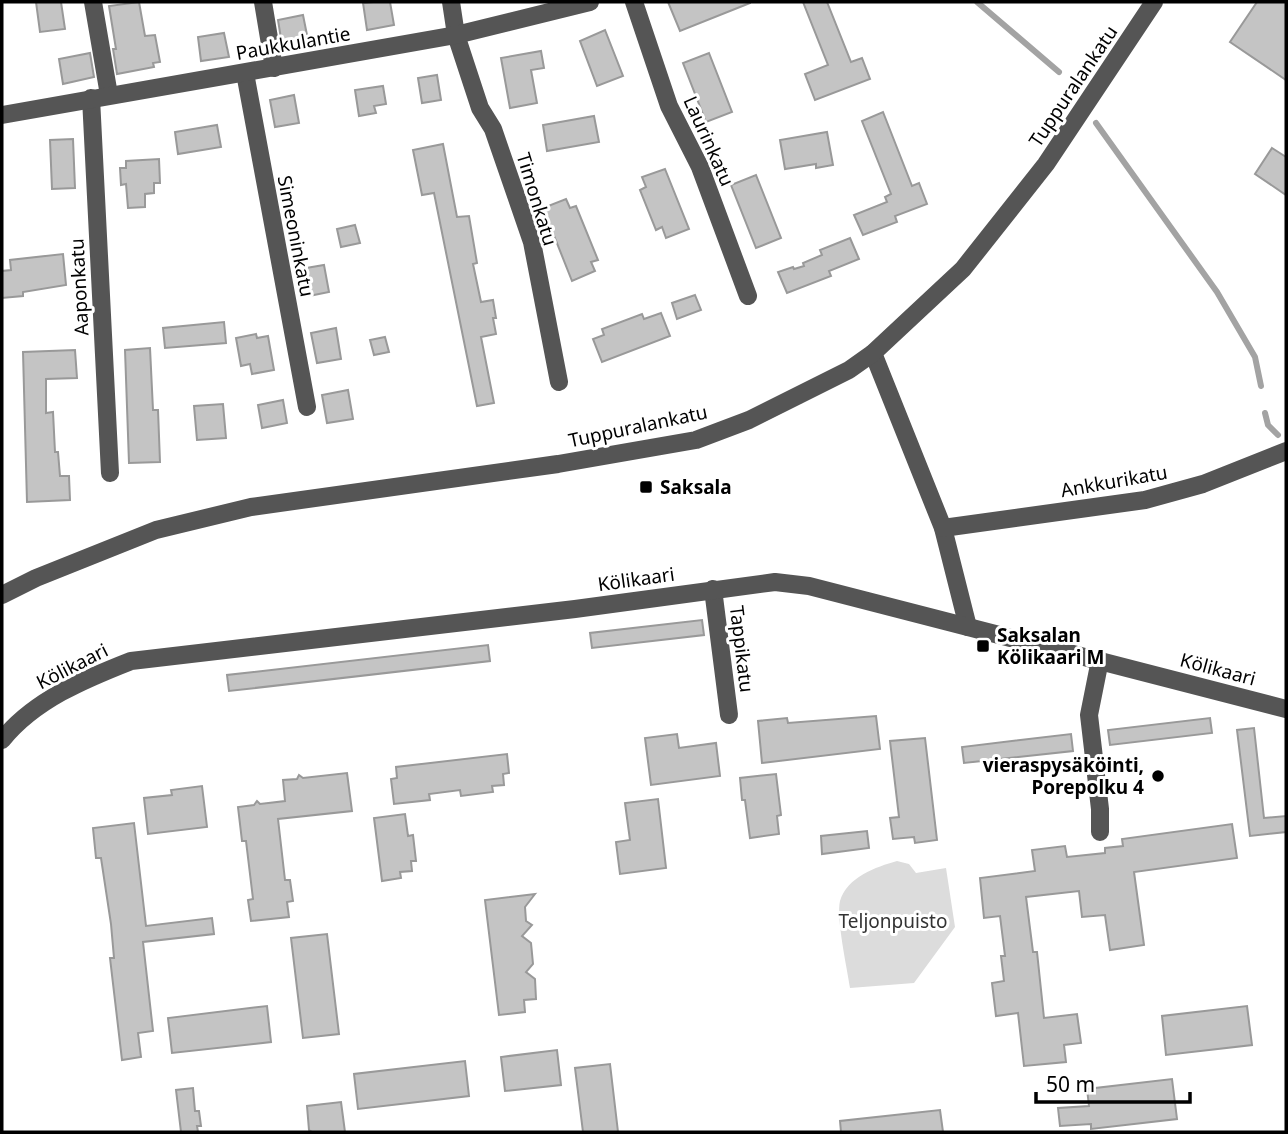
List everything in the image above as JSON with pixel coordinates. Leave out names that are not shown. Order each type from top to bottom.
[{"type":"street","points":[[93,2],[110,95]]},
{"type":"street","points":[[263,2],[274,68]]},
{"type":"street","name":"Timonkatu","points":[[451,2],[456,35],[480,108],[493,129],[532,242],[559,382]]},
{"type":"street","name":"Paukkulantie","points":[[2,115],[456,35],[590,2]]},
{"type":"street","name":"Laurinkatu","points":[[634,2],[669,106],[700,167],[748,296]]},
{"type":"street","name":"Tuppuralankatu","points":[[2,595],[36,578],[156,530],[251,507],[558,464],[696,440],[762,414],[849,370],[873,353],[963,269],[1046,163],[1154,2]]},
{"type":"street","name":"Simeoninkatu","points":[[244,73],[307,407]]},
{"type":"street","name":"Aaponkatu","points":[[91,98],[110,473]]},
{"type":"street","points":[[873,353],[943,528],[968,628]]},
{"type":"street","name":"Ankkurikatu","points":[[943,528],[1145,500],[1203,484],[1286,451]]},
{"type":"street","name":"Kölikaari","points":[[2,740],[42,704],[86,679],[131,661],[575,609],[775,582],[808,586],[1286,709]]},
{"type":"street","name":"Tappikatu","points":[[713,589],[729,715]]},
{"type":"street","points":[[1100,660],[1089,715],[1100,809],[1100,832]]},
{"type":"green space","name":"Teljonpuisto","points":[[897,861],[909,864],[916,873],[946,868],[955,927],[914,983],[850,988],[841,931],[840,901],[849,885],[863,874]]},
{"type":"building","points":[[36,2],[61,2],[65,29],[40,32]]},
{"type":"building","points":[[139,2],[145,36],[155,35],[160,62],[153,63],[154,67],[117,74],[109,6]]},
{"type":"building","points":[[390,2],[394,25],[367,30],[363,3]]},
{"type":"building","points":[[668,2],[750,2],[750,3],[680,31]]},
{"type":"building","points":[[803,2],[827,2],[851,62],[862,58],[870,79],[815,100],[805,74],[828,65]]},
{"type":"building","points":[[1257,2],[1286,2],[1286,80],[1230,42]]},
{"type":"building","points":[[303,15],[308,40],[282,45],[278,20]]},
{"type":"building","points":[[605,30],[623,76],[597,86],[580,41]]},
{"type":"building","points":[[224,33],[229,57],[201,61],[198,37]]},
{"type":"building","points":[[541,51],[544,68],[531,70],[537,103],[510,108],[501,58]]},
{"type":"building","points":[[90,53],[94,77],[63,84],[59,59]]},
{"type":"building","points":[[709,53],[732,112],[706,122],[683,63]]},
{"type":"building","points":[[437,75],[441,100],[422,103],[418,78]]},
{"type":"building","points":[[383,86],[386,104],[374,106],[376,113],[359,116],[355,90]]},
{"type":"building","points":[[294,95],[299,123],[275,127],[270,100]]},
{"type":"building","points":[[883,112],[912,186],[919,183],[927,204],[895,216],[897,222],[863,235],[854,215],[887,202],[885,197],[891,194],[862,121]]},
{"type":"building","points":[[594,116],[599,142],[547,151],[543,125]]},
{"type":"building","points":[[217,125],[221,147],[178,154],[175,132]]},
{"type":"building","points":[[827,132],[833,165],[816,168],[816,164],[785,169],[780,140]]},
{"type":"building","points":[[73,139],[75,188],[52,189],[50,140]]},
{"type":"building","points":[[443,144],[457,217],[469,216],[477,263],[473,264],[481,302],[493,300],[496,318],[493,318],[496,334],[481,337],[494,403],[477,406],[434,193],[422,195],[413,150]]},
{"type":"building","points":[[1272,148],[1286,157],[1286,195],[1255,174]]},
{"type":"building","points":[[159,159],[160,183],[154,183],[154,193],[145,194],[145,207],[128,208],[126,184],[121,185],[120,168],[126,168],[126,161]]},
{"type":"building","points":[[665,169],[689,229],[666,238],[662,227],[656,230],[640,190],[646,187],[642,177]]},
{"type":"building","points":[[756,175],[781,238],[756,248],[731,185]]},
{"type":"building","points":[[566,199],[570,208],[576,206],[598,260],[591,262],[595,271],[572,281],[543,208]]},
{"type":"building","points":[[355,225],[360,243],[341,247],[337,229]]},
{"type":"building","points":[[850,238],[859,259],[829,271],[831,276],[787,293],[778,272],[804,266],[803,263],[822,255],[820,250]]},
{"type":"building","points":[[63,254],[66,285],[23,292],[23,296],[2,298],[2,271],[11,270],[10,260]]},
{"type":"building","points":[[324,265],[329,292],[304,297],[300,269]]},
{"type":"building","points":[[695,295],[701,310],[677,319],[672,303]]},
{"type":"building","points":[[661,313],[670,336],[602,362],[593,339],[604,335],[602,329],[642,314],[644,319]]},
{"type":"building","points":[[224,322],[226,343],[165,348],[163,328]]},
{"type":"building","points":[[336,328],[341,359],[317,363],[311,333]]},
{"type":"building","points":[[256,334],[257,338],[268,336],[274,370],[252,374],[250,364],[241,366],[236,338]]},
{"type":"building","points":[[385,337],[389,352],[374,355],[370,340]]},
{"type":"building","points":[[150,348],[153,410],[158,410],[160,462],[129,463],[125,350]]},
{"type":"building","points":[[75,350],[77,378],[46,379],[46,413],[53,412],[55,452],[58,452],[60,476],[69,476],[70,500],[27,502],[23,352]]},
{"type":"building","points":[[348,390],[353,419],[327,423],[322,395]]},
{"type":"building","points":[[283,400],[287,423],[262,428],[258,405]]},
{"type":"building","points":[[223,404],[226,438],[197,440],[194,406]]},
{"type":"building","points":[[702,620],[704,635],[592,648],[590,633]]},
{"type":"building","points":[[488,645],[490,661],[229,691],[227,675]]},
{"type":"building","points":[[876,716],[880,749],[762,763],[758,721],[787,718],[788,723]]},
{"type":"building","points":[[1210,718],[1212,733],[1110,745],[1108,730]]},
{"type":"building","points":[[1254,728],[1264,818],[1286,816],[1286,832],[1250,836],[1237,730]]},
{"type":"building","points":[[677,734],[679,748],[716,743],[720,776],[651,785],[645,738]]},
{"type":"building","points":[[1071,734],[1073,751],[964,763],[962,747]]},
{"type":"building","points":[[925,738],[937,840],[915,843],[914,837],[893,839],[890,818],[899,817],[890,741]]},
{"type":"building","points":[[507,754],[509,773],[503,774],[504,785],[492,786],[493,792],[461,796],[460,790],[429,794],[430,800],[394,804],[391,779],[397,778],[396,767]]},
{"type":"building","points":[[347,773],[352,811],[278,819],[285,880],[290,880],[293,901],[287,902],[289,917],[251,921],[248,900],[253,899],[246,841],[242,841],[238,807],[254,805],[257,801],[260,804],[285,801],[283,780],[297,779],[299,775],[303,778]]},
{"type":"building","points":[[776,774],[781,815],[777,816],[779,834],[750,838],[740,778]]},
{"type":"building","points":[[202,786],[207,827],[148,834],[144,798],[172,795],[171,790]]},
{"type":"building","points":[[658,799],[666,868],[620,874],[616,842],[630,840],[625,803]]},
{"type":"building","points":[[405,814],[408,836],[413,835],[416,861],[411,861],[412,871],[400,872],[401,878],[382,881],[374,818]]},
{"type":"building","points":[[134,823],[146,926],[212,918],[214,934],[143,942],[153,1031],[138,1033],[141,1057],[122,1060],[110,958],[114,958],[111,924],[101,858],[96,858],[93,828]]},
{"type":"building","points":[[1232,824],[1237,858],[1134,872],[1144,945],[1110,950],[1105,915],[1082,917],[1079,891],[1026,897],[1033,952],[1037,952],[1044,1018],[1077,1014],[1081,1043],[1064,1045],[1066,1062],[1024,1066],[1018,1013],[996,1016],[992,983],[1004,981],[1001,956],[1005,956],[1000,916],[984,918],[980,878],[1035,871],[1032,850],[1065,846],[1067,857],[1105,853],[1105,848],[1123,846],[1122,839]]},
{"type":"building","points":[[867,831],[869,848],[822,854],[821,836]]},
{"type":"building","points":[[535,894],[525,907],[526,921],[532,925],[522,936],[531,943],[533,964],[526,972],[535,979],[536,999],[524,1000],[525,1012],[499,1015],[485,900]]},
{"type":"building","points":[[327,934],[339,1034],[303,1038],[291,938]]},
{"type":"building","points":[[267,1006],[271,1042],[172,1053],[168,1018]]},
{"type":"building","points":[[1247,1006],[1252,1045],[1166,1055],[1162,1016]]},
{"type":"building","points":[[557,1050],[561,1085],[505,1091],[501,1057]]},
{"type":"building","points":[[465,1061],[469,1096],[358,1109],[354,1074]]},
{"type":"building","points":[[610,1064],[618,1132],[583,1132],[575,1068]]},
{"type":"building","points":[[1172,1079],[1177,1119],[1091,1129],[1091,1124],[1060,1126],[1058,1108],[1089,1106],[1087,1089]]},
{"type":"building","points":[[193,1088],[195,1111],[199,1111],[201,1126],[197,1126],[198,1132],[181,1132],[176,1090]]},
{"type":"building","points":[[341,1102],[345,1132],[309,1130],[307,1106]]},
{"type":"building","points":[[940,1110],[943,1132],[841,1132],[840,1121]]},
{"type":"waterway","points":[[977,2],[1059,72]]},
{"type":"waterway","points":[[1096,123],[1217,292],[1255,357],[1261,386]]},
{"type":"waterway","points":[[1265,413],[1268,425],[1278,435]]},
{"type":"place","name":"Saksala","points":[[646,487]]},
{"type":"place","name":"Saksalan Kölikaari M","points":[[983,646]]},
{"type":"place","name":"vieraspysäköinti, Porepolku 4","points":[[1158,776]]}]
